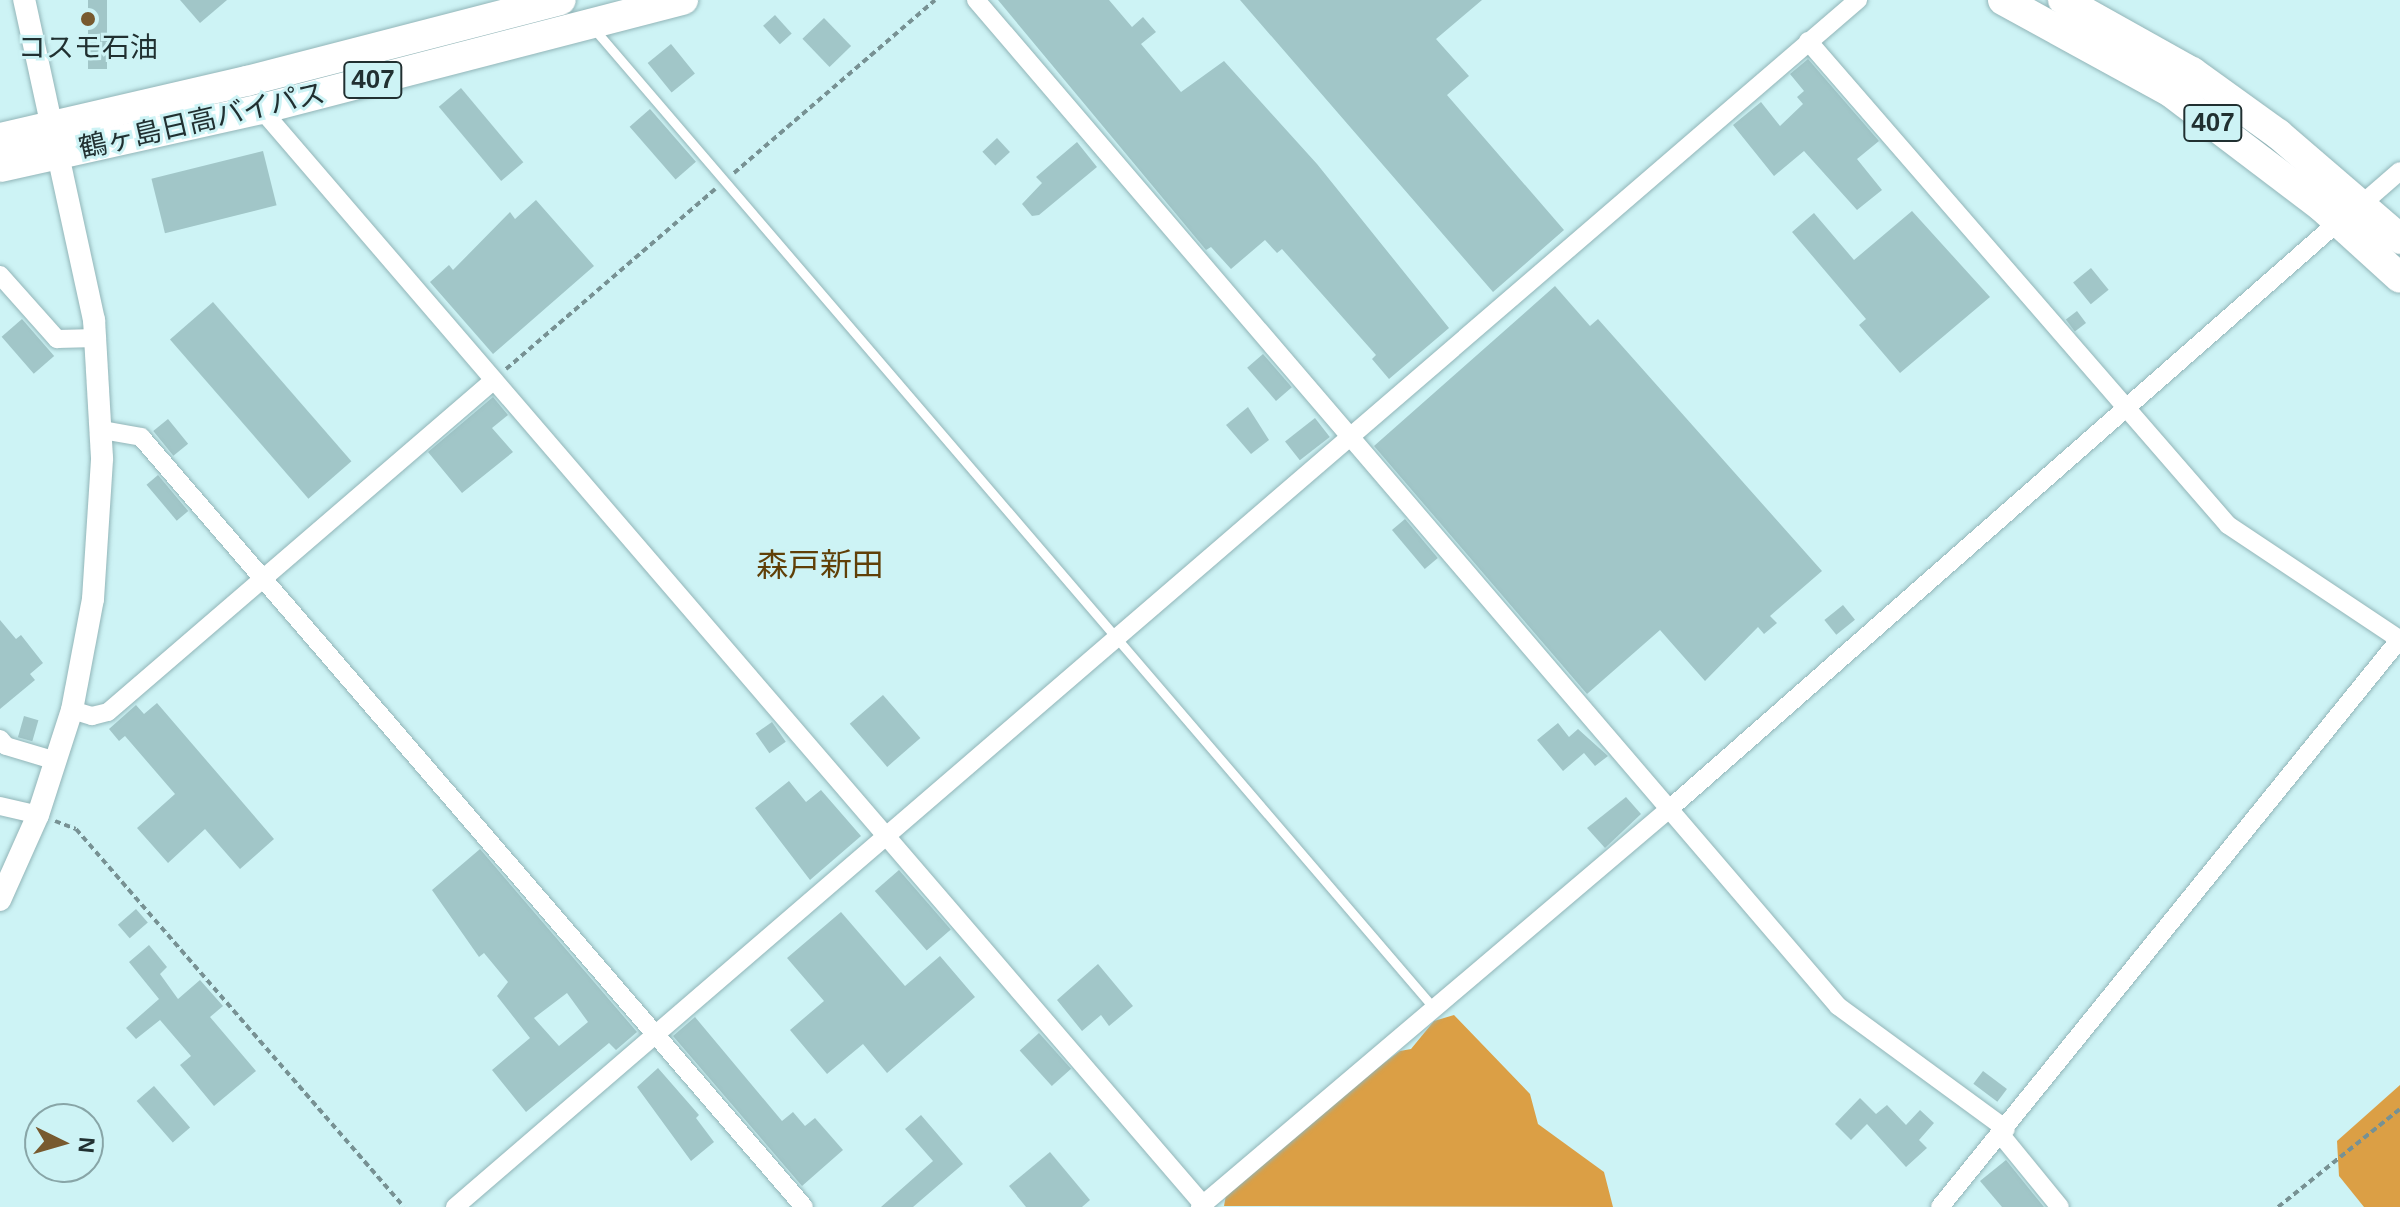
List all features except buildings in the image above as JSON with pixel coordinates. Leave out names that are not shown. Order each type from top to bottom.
[{"type":"highway","name":"鶴ヶ島日高バイパス","points":[[0,167],[58,140],[561,0]]},
{"type":"highway","name":"鶴ヶ島日高バイパス","points":[[0,138],[58,140],[261,109],[683,0]]},
{"type":"highway","name":"407","points":[[2003,0],[2172,93],[2350,213],[2400,239]]},
{"type":"highway","name":"407","points":[[2063,0],[2192,72],[2278,134],[2350,213],[2400,278]]},
{"type":"street","points":[[0,900],[38,815],[72,710],[93,599],[102,430],[97,338],[58,140],[24,0]]},
{"type":"street","points":[[976,0],[1667,811],[1838,1006],[2004,1132],[2060,1207]]},
{"type":"street","points":[[455,1207],[1858,0]]},
{"type":"street","points":[[1808,41],[2228,525],[2398,648],[1940,1207]]},
{"type":"street","points":[[261,109],[1203,1206],[1432,1006],[1667,811],[2400,171]]},
{"type":"street","points":[[0,275],[57,339],[97,338]]},
{"type":"street","points":[[72,710],[92,716],[108,712],[494,380]]},
{"type":"street","points":[[102,430],[141,437],[265,576],[804,1207]]},
{"type":"street","points":[[0,739],[6,746],[56,761]]},
{"type":"street","points":[[0,806],[38,815]]},
{"type":"lane","points":[[590,24],[1432,1006]]},
{"type":"path","points":[[38,815],[76,829],[404,1207]]},
{"type":"path","points":[[2278,1207],[2400,1109]]},
{"type":"shaded area","points":[[1454,1015],[1530,1094],[1538,1124],[1604,1172],[1613,1207],[1224,1206],[1226,1195],[1352,1087],[1400,1051],[1411,1049],[1434,1021]]},
{"type":"shaded area","points":[[2400,1085],[2400,1207],[2364,1207],[2339,1176],[2337,1141]]},
{"type":"place","name":"コスモ石油","points":[[88,19]]},
{"type":"district","name":"森戸新田","points":[[820,565]]}]
